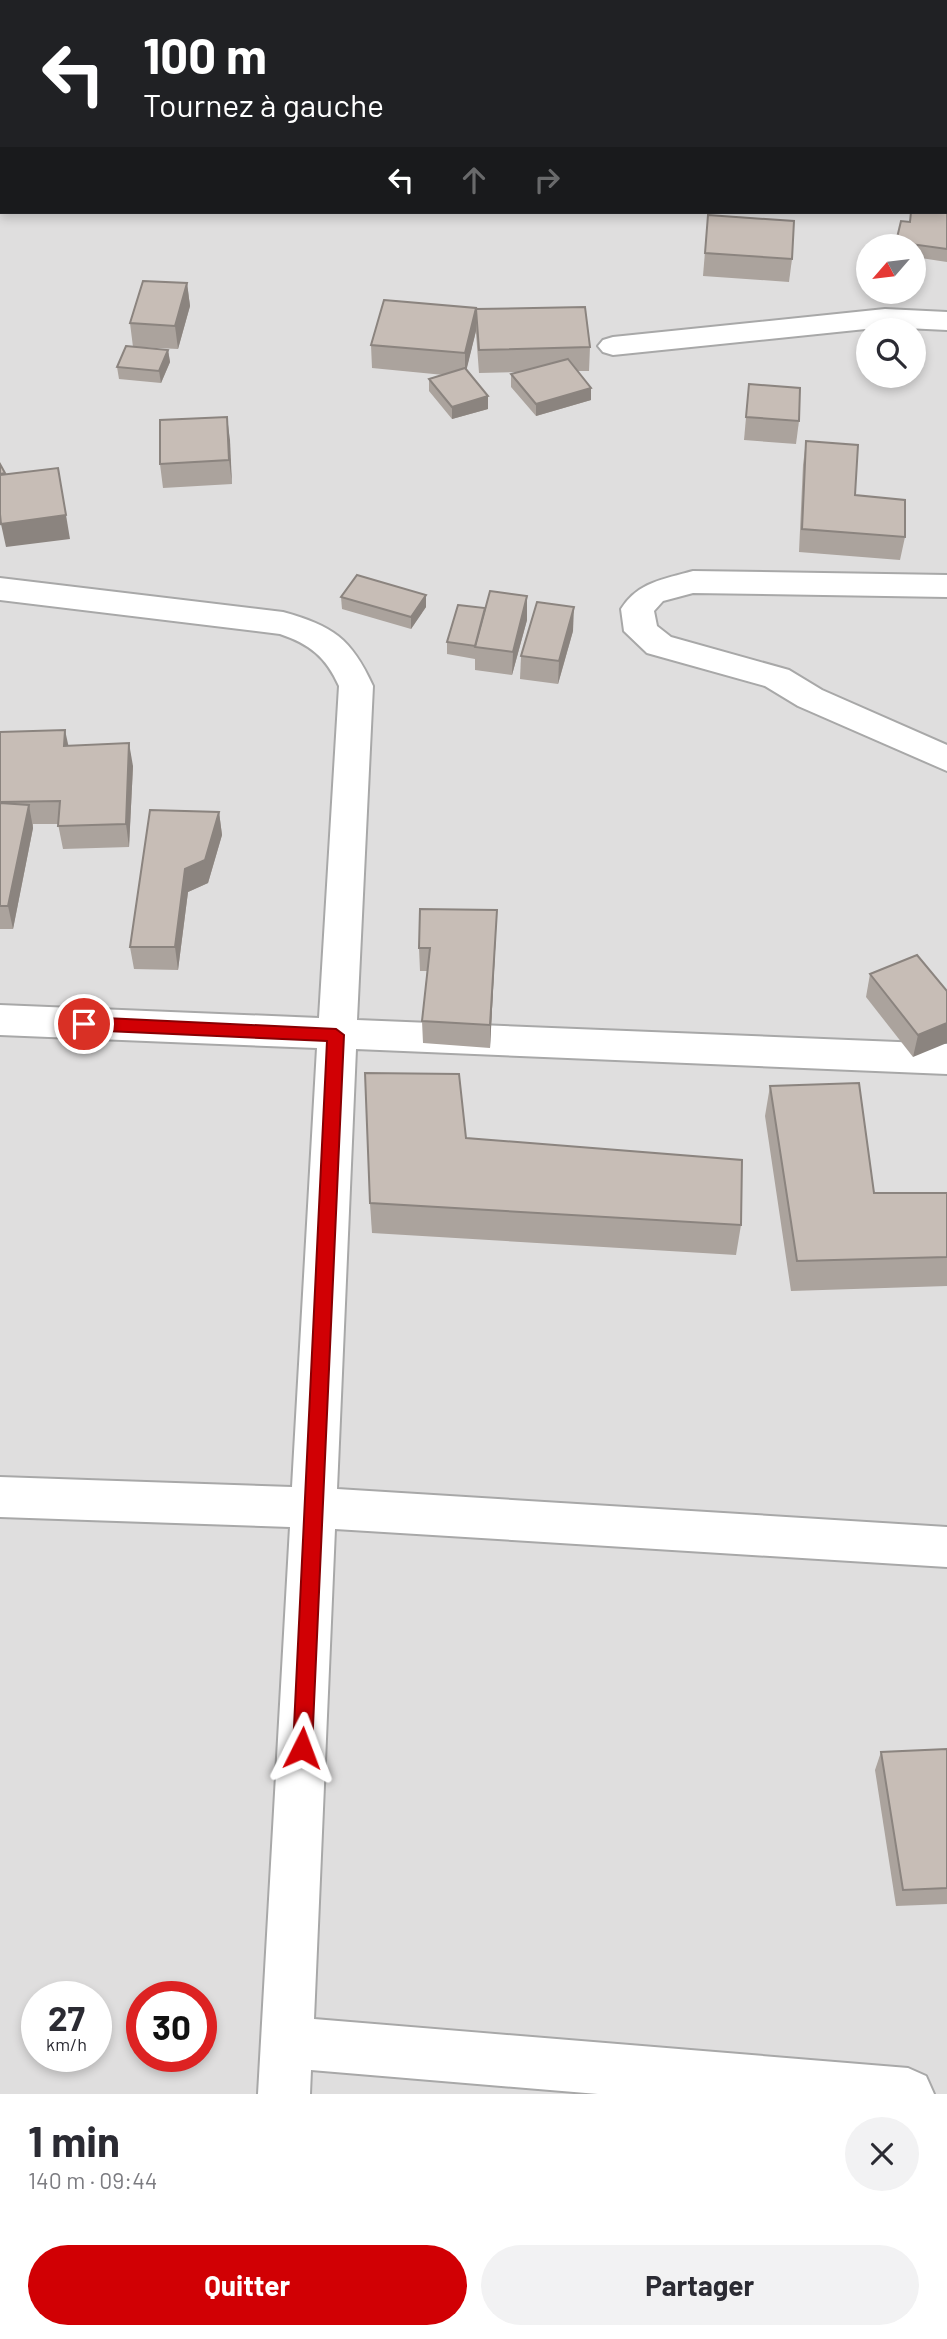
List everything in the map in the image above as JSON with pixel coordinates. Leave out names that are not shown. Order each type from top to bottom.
[{"type":"street","points":[[613,346],[885,318],[947,321]]},
{"type":"street","points":[[947,586],[693,582],[652,593],[637,608],[641,631],[659,645],[777,678],[810,698],[947,759]]},
{"type":"street","points":[[0,589],[283,623],[317,634],[343,655],[356,686],[336,1035],[315,1508],[284,2094]]},
{"type":"street","points":[[0,1020],[947,1059]]},
{"type":"street","points":[[0,1497],[315,1508],[947,1547]]},
{"type":"street","points":[[286,2042],[908,2094]]},
{"type":"shaded area","points":[[0,214],[947,214],[947,2094],[0,2094]]},
{"type":"building","points":[[911,214],[947,214],[947,249],[926,246],[926,234],[898,234],[901,221],[910,222]]},
{"type":"building","points":[[708,215],[794,221],[792,259],[705,253]]},
{"type":"building","points":[[143,281],[187,283],[175,326],[130,323]]},
{"type":"building","points":[[384,300],[476,308],[465,353],[371,345]]},
{"type":"building","points":[[585,307],[590,347],[479,350],[476,309]]},
{"type":"building","points":[[126,346],[168,350],[159,371],[117,367]]},
{"type":"building","points":[[568,359],[591,388],[536,404],[511,374]]},
{"type":"building","points":[[465,368],[488,396],[452,407],[429,379]]},
{"type":"building","points":[[749,384],[800,388],[799,421],[746,417]]},
{"type":"building","points":[[227,417],[229,460],[160,464],[160,420]]},
{"type":"building","points":[[806,441],[858,445],[855,495],[905,500],[905,537],[802,529]]},
{"type":"building","points":[[58,468],[66,515],[1,524],[0,475]]},
{"type":"building","points":[[357,575],[426,595],[411,617],[341,597]]},
{"type":"building","points":[[490,591],[527,596],[513,652],[475,647]]},
{"type":"building","points":[[537,602],[574,607],[559,661],[521,656]]},
{"type":"building","points":[[458,605],[485,608],[475,646],[447,642]]},
{"type":"building","points":[[65,730],[64,746],[129,743],[126,824],[58,826],[60,801],[0,802],[0,732]]},
{"type":"building","points":[[0,803],[29,805],[8,906],[0,906]]},
{"type":"building","points":[[150,810],[219,812],[205,860],[185,869],[175,947],[130,947]]},
{"type":"building","points":[[420,909],[497,910],[490,1025],[422,1021],[430,948],[419,948]]},
{"type":"building","points":[[917,955],[947,991],[947,1023],[918,1035],[870,974]]},
{"type":"building","points":[[365,1073],[459,1074],[466,1138],[742,1160],[741,1225],[370,1203]]},
{"type":"building","points":[[859,1083],[874,1193],[947,1193],[947,1257],[797,1261],[770,1086]]},
{"type":"building","points":[[947,1749],[947,1888],[903,1890],[881,1752]]},
{"type":"route","points":[[84,1024],[336,1035],[302,1748]]}]
